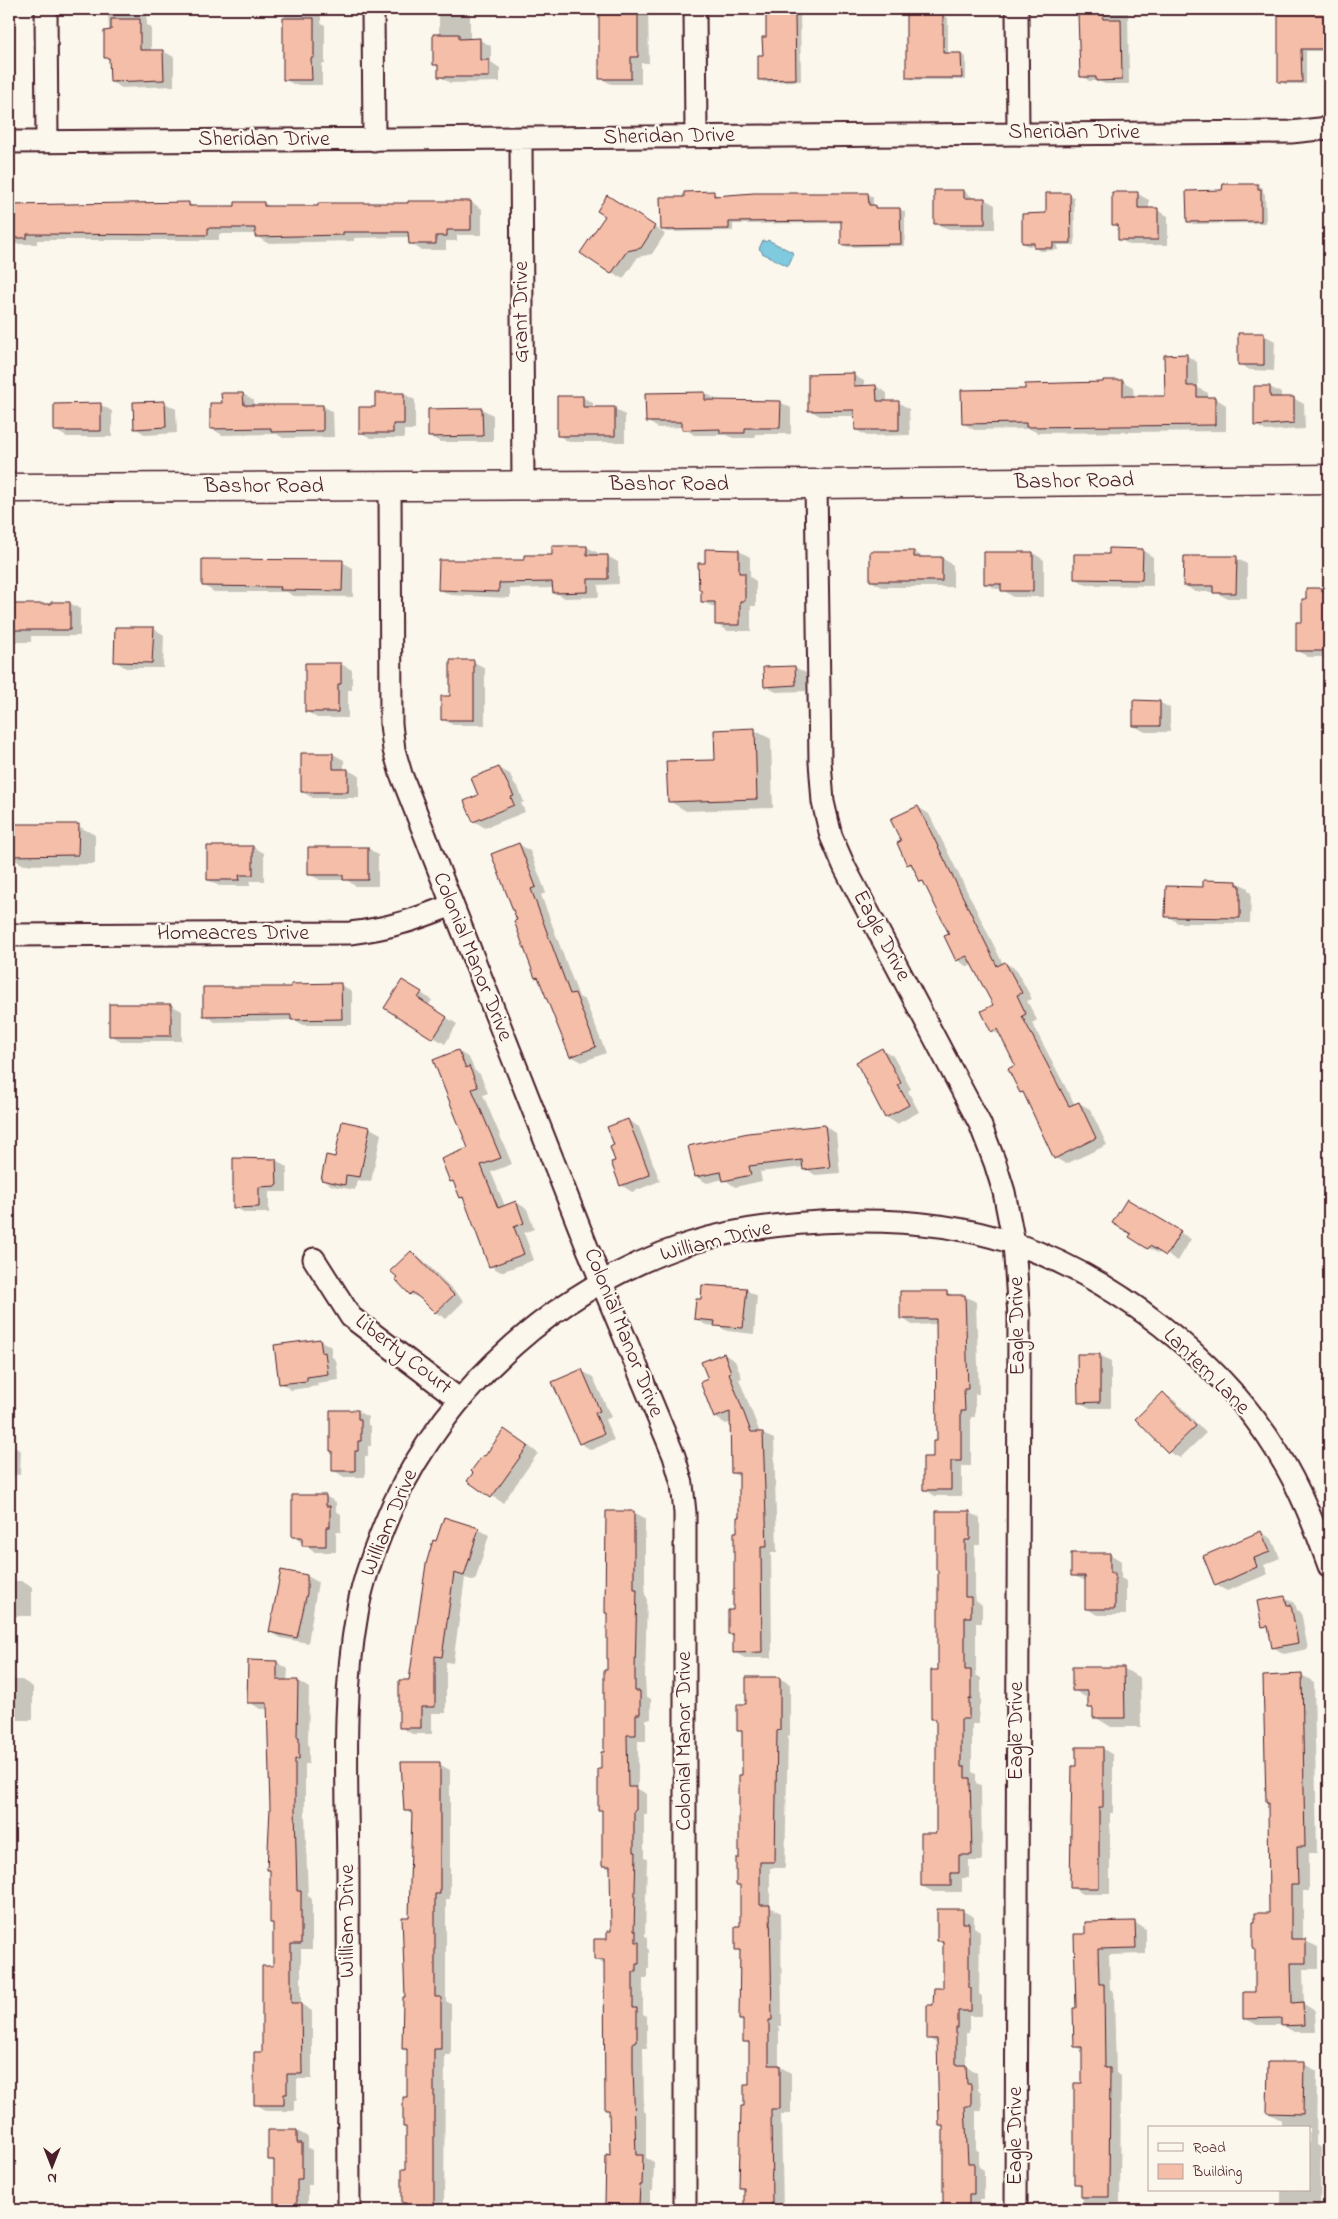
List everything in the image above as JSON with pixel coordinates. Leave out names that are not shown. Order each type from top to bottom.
[{"type":"street","points":[[46,9],[47,141]]},
{"type":"street","points":[[372,9],[374,140]]},
{"type":"street","points":[[695,9],[696,136]]},
{"type":"street","points":[[1017,9],[1018,134]]},
{"type":"street","name":"Sheridan Drive","points":[[9,142],[1291,132],[1329,128]]},
{"type":"street","name":"Grant Drive","points":[[522,138],[523,486]]},
{"type":"street","name":"Bashor Road","points":[[9,488],[816,484],[1329,478]]},
{"type":"street","name":"Eagle Drive","points":[[816,484],[820,762],[823,802],[831,836],[862,902],[980,1124],[1004,1192],[1014,1243],[1019,1316],[1016,2210]]},
{"type":"street","name":"Colonial Manor Drive","points":[[390,487],[391,698],[394,750],[409,796],[602,1283],[674,1456],[682,1484],[685,1523],[685,2210]]},
{"type":"street","name":"Homeacres Drive","points":[[9,935],[350,933],[381,929],[406,923],[452,904]]},
{"type":"street","name":"William Drive","points":[[349,2210],[347,1704],[357,1609],[373,1557],[393,1506],[421,1452],[460,1400],[522,1338],[553,1314],[602,1283],[641,1262],[690,1243],[744,1230],[808,1222],[868,1220],[938,1225],[979,1232],[1014,1243]]},
{"type":"street","name":"Lantern Lane","points":[[1014,1243],[1068,1266],[1116,1293],[1179,1340],[1234,1393],[1277,1451],[1311,1517],[1329,1566]]},
{"type":"street","name":"Liberty Court","points":[[314,1259],[351,1317],[460,1400]]},
{"type":"water","points":[[763,240],[766,242],[768,240],[794,253],[788,266],[762,253],[759,249]]},
{"type":"building","points":[[1308,9],[1329,9],[1329,49],[1301,49],[1302,82],[1278,82],[1278,11],[1308,11]]},
{"type":"building","points":[[1102,12],[1103,19],[1121,19],[1122,80],[1096,81],[1096,77],[1080,77],[1078,13]]},
{"type":"building","points":[[599,14],[638,14],[638,57],[631,57],[631,79],[599,79]]},
{"type":"building","points":[[906,14],[943,14],[943,53],[961,53],[962,78],[906,78]]},
{"type":"building","points":[[766,15],[795,15],[796,79],[758,80],[758,55],[763,55],[762,37],[766,37]]},
{"type":"building","points":[[283,18],[314,18],[314,58],[311,58],[312,80],[283,80]]},
{"type":"building","points":[[111,19],[140,19],[140,50],[163,50],[164,80],[110,82],[109,58],[104,58],[104,31],[111,30]]},
{"type":"building","points":[[433,34],[459,34],[459,39],[480,38],[480,60],[489,60],[489,77],[438,77],[438,65],[433,65]]},
{"type":"building","points":[[1223,184],[1258,184],[1258,189],[1261,189],[1261,221],[1187,222],[1186,191],[1222,190]]},
{"type":"building","points":[[934,190],[964,190],[964,198],[985,198],[985,224],[934,224]]},
{"type":"building","points":[[714,191],[714,196],[754,193],[868,193],[869,205],[875,205],[875,208],[900,208],[901,244],[841,245],[841,221],[729,222],[729,229],[661,230],[660,197],[684,197],[684,192]]},
{"type":"building","points":[[1112,192],[1138,192],[1138,208],[1158,208],[1158,240],[1118,240],[1118,225],[1112,225]]},
{"type":"building","points":[[1046,193],[1070,193],[1071,243],[1053,243],[1053,248],[1034,248],[1034,243],[1022,243],[1022,214],[1046,213]]},
{"type":"building","points":[[607,195],[655,226],[641,248],[627,251],[611,274],[580,253],[605,216],[597,211]]},
{"type":"building","points":[[408,201],[471,201],[471,230],[447,230],[447,236],[436,236],[436,244],[409,244],[408,232],[343,232],[343,235],[255,237],[255,228],[208,228],[208,235],[27,234],[27,238],[9,238],[9,205],[189,202],[189,206],[235,206],[235,202],[264,202],[264,206],[318,206],[318,203],[408,203]]},
{"type":"building","points":[[1238,333],[1264,333],[1264,365],[1238,365]]},
{"type":"building","points":[[1187,354],[1187,386],[1197,386],[1197,397],[1215,397],[1215,425],[1026,427],[1026,423],[962,424],[961,390],[1025,389],[1025,384],[1123,380],[1123,396],[1165,396],[1164,355]]},
{"type":"building","points":[[854,373],[854,386],[876,385],[877,401],[899,401],[899,430],[855,430],[854,410],[808,411],[808,374]]},
{"type":"building","points":[[1254,386],[1270,386],[1270,397],[1294,397],[1294,423],[1254,426]]},
{"type":"building","points":[[705,392],[705,400],[781,401],[780,428],[745,428],[745,433],[720,433],[720,429],[682,430],[682,422],[646,422],[645,393]]},
{"type":"building","points":[[221,393],[243,393],[244,405],[323,405],[323,431],[271,432],[271,428],[210,429],[210,403],[222,403]]},
{"type":"building","points":[[375,393],[404,393],[404,424],[393,424],[393,433],[359,433],[359,407],[375,407]]},
{"type":"building","points":[[557,396],[583,396],[583,407],[615,407],[615,436],[557,436]]},
{"type":"building","points":[[165,401],[166,427],[134,429],[133,402]]},
{"type":"building","points":[[101,403],[101,431],[54,431],[54,404]]},
{"type":"building","points":[[482,408],[483,436],[428,437],[428,409]]},
{"type":"building","points":[[552,546],[587,546],[587,555],[608,555],[608,579],[588,579],[588,592],[553,593],[552,582],[499,583],[499,592],[438,590],[439,560],[524,560],[524,555],[552,555]]},
{"type":"building","points":[[1109,548],[1143,549],[1142,580],[1074,579],[1074,554],[1109,554]]},
{"type":"building","points":[[705,549],[739,550],[739,573],[745,573],[745,601],[740,601],[740,625],[715,625],[715,602],[701,602],[698,563],[705,563]]},
{"type":"building","points":[[870,551],[914,551],[914,557],[942,557],[942,581],[870,581]]},
{"type":"building","points":[[984,552],[1033,552],[1033,591],[1001,591],[1001,584],[984,584]]},
{"type":"building","points":[[1184,556],[1237,556],[1236,593],[1213,593],[1213,586],[1183,586]]},
{"type":"building","points":[[202,559],[343,560],[342,591],[280,590],[281,587],[202,586]]},
{"type":"building","points":[[1306,588],[1322,588],[1322,591],[1329,591],[1328,651],[1296,651],[1296,622],[1302,622],[1302,599],[1306,599]]},
{"type":"building","points":[[51,602],[70,602],[70,630],[9,630],[9,604],[51,604]]},
{"type":"building","points":[[115,627],[154,627],[152,663],[114,662]]},
{"type":"building","points":[[450,660],[474,660],[474,720],[441,720],[441,696],[450,696]]},
{"type":"building","points":[[305,663],[341,663],[341,684],[338,684],[338,712],[305,712]]},
{"type":"building","points":[[795,666],[796,685],[764,687],[763,667]]},
{"type":"building","points":[[1133,700],[1160,701],[1160,726],[1133,726]]},
{"type":"building","points":[[755,728],[757,799],[668,802],[666,761],[715,760],[714,730]]},
{"type":"building","points":[[301,753],[333,753],[333,769],[348,769],[348,792],[301,792]]},
{"type":"building","points":[[499,767],[514,796],[511,797],[514,805],[473,822],[464,801],[478,795],[471,778]]},
{"type":"building","points":[[918,806],[997,966],[1005,962],[1022,993],[1017,995],[1026,1014],[1022,1016],[1069,1106],[1079,1102],[1096,1138],[1054,1159],[1023,1092],[1020,1093],[1008,1069],[1015,1065],[997,1029],[991,1032],[981,1011],[993,1005],[967,956],[956,961],[944,936],[949,934],[923,881],[920,882],[911,863],[907,865],[897,843],[901,841],[890,819]]},
{"type":"building","points":[[9,824],[79,824],[78,855],[9,856]]},
{"type":"building","points":[[519,843],[536,887],[531,889],[570,994],[575,993],[596,1047],[570,1057],[538,977],[535,978],[514,921],[517,920],[491,854]]},
{"type":"building","points":[[207,846],[253,846],[253,875],[239,875],[240,880],[207,880]]},
{"type":"building","points":[[308,847],[368,847],[368,880],[343,880],[343,875],[308,875]]},
{"type":"building","points":[[1203,880],[1237,881],[1237,885],[1240,885],[1240,918],[1165,917],[1166,886],[1203,887]]},
{"type":"building","points":[[402,980],[422,992],[418,998],[447,1017],[433,1039],[384,1008]]},
{"type":"building","points":[[341,983],[342,1019],[291,1020],[291,1015],[203,1016],[203,987],[291,987],[291,984]]},
{"type":"building","points":[[109,1004],[171,1004],[171,1036],[109,1036]]},
{"type":"building","points":[[882,1048],[901,1083],[898,1085],[909,1105],[885,1118],[856,1062]]},
{"type":"building","points":[[458,1050],[466,1068],[469,1066],[478,1087],[472,1089],[501,1158],[481,1165],[498,1208],[516,1201],[524,1223],[514,1227],[524,1254],[489,1267],[463,1197],[460,1198],[453,1181],[450,1182],[441,1159],[468,1148],[433,1060]]},
{"type":"building","points":[[628,1119],[650,1175],[620,1186],[611,1162],[615,1161],[610,1147],[614,1145],[607,1127]]},
{"type":"building","points":[[342,1121],[370,1127],[360,1177],[346,1175],[345,1185],[321,1180],[326,1155],[335,1157]]},
{"type":"building","points":[[825,1125],[830,1167],[803,1170],[802,1160],[749,1166],[751,1175],[723,1181],[721,1172],[695,1177],[688,1146],[748,1133]]},
{"type":"building","points":[[233,1158],[276,1159],[277,1186],[259,1187],[259,1207],[233,1208]]},
{"type":"building","points":[[1127,1199],[1181,1231],[1166,1256],[1150,1246],[1148,1249],[1129,1237],[1131,1234],[1112,1223]]},
{"type":"building","points":[[411,1251],[454,1295],[435,1313],[412,1292],[410,1295],[395,1279],[397,1277],[390,1271]]},
{"type":"building","points":[[702,1285],[747,1288],[743,1328],[714,1326],[715,1321],[694,1319],[696,1299],[701,1299]]},
{"type":"building","points":[[900,1291],[947,1291],[947,1295],[965,1295],[968,1389],[964,1389],[965,1411],[961,1411],[961,1461],[951,1461],[951,1490],[923,1490],[923,1457],[933,1457],[933,1441],[937,1441],[936,1319],[900,1319]]},
{"type":"building","points":[[320,1339],[322,1353],[325,1352],[328,1374],[307,1377],[307,1381],[279,1384],[274,1345]]},
{"type":"building","points":[[724,1353],[731,1372],[729,1373],[751,1432],[763,1432],[767,1547],[761,1547],[762,1652],[733,1653],[733,1634],[728,1634],[728,1610],[733,1610],[734,1532],[737,1532],[737,1517],[739,1517],[739,1473],[731,1473],[730,1412],[714,1418],[700,1382],[708,1379],[701,1362]]},
{"type":"building","points":[[1077,1354],[1100,1354],[1100,1402],[1078,1403]]},
{"type":"building","points":[[582,1369],[600,1411],[595,1413],[604,1434],[579,1444],[552,1382]]},
{"type":"building","points":[[1163,1392],[1196,1426],[1168,1453],[1135,1419]]},
{"type":"building","points":[[330,1410],[358,1410],[358,1419],[361,1419],[361,1441],[358,1441],[358,1451],[355,1451],[355,1471],[332,1471]]},
{"type":"building","points":[[504,1429],[528,1446],[491,1498],[467,1481],[473,1473],[471,1471],[483,1455],[485,1456]]},
{"type":"building","points":[[292,1495],[326,1495],[326,1506],[330,1506],[330,1527],[326,1527],[326,1546],[302,1546],[302,1537],[292,1537]]},
{"type":"building","points":[[606,1511],[634,1511],[634,1589],[637,1589],[635,1691],[640,1691],[640,1714],[636,1714],[636,1735],[627,1735],[628,1787],[636,1787],[636,1810],[634,1810],[634,1852],[636,1852],[634,1931],[636,1931],[636,1942],[639,1942],[639,1964],[636,1964],[636,1972],[633,1972],[633,2008],[637,2008],[637,2042],[633,2042],[633,2068],[636,2155],[643,2155],[639,2205],[605,2204],[606,2154],[610,2155],[609,2110],[605,2110],[604,1960],[594,1960],[594,1939],[607,1939],[607,1931],[611,1931],[610,1866],[602,1866],[602,1810],[598,1810],[598,1769],[601,1769],[601,1752],[604,1752],[604,1670],[607,1670],[607,1613],[605,1613]]},
{"type":"building","points":[[936,1511],[970,1511],[970,1540],[965,1540],[965,1597],[971,1597],[971,1617],[965,1617],[965,1670],[971,1670],[971,1699],[969,1699],[969,1719],[961,1719],[961,1767],[965,1767],[965,1778],[970,1778],[972,1855],[959,1855],[959,1873],[951,1873],[951,1886],[921,1886],[921,1833],[936,1833],[936,1719],[931,1719],[931,1670],[938,1670]]},
{"type":"building","points":[[444,1517],[479,1528],[464,1576],[454,1573],[442,1657],[435,1656],[435,1707],[421,1707],[421,1728],[399,1728],[399,1680],[409,1680],[426,1564],[433,1540],[436,1541]]},
{"type":"building","points":[[1261,1531],[1270,1552],[1254,1558],[1257,1567],[1215,1586],[1203,1556]]},
{"type":"building","points":[[1071,1553],[1110,1553],[1110,1573],[1115,1573],[1115,1609],[1085,1609],[1085,1576],[1071,1576]]},
{"type":"building","points":[[281,1570],[307,1575],[307,1593],[297,1638],[269,1632]]},
{"type":"building","points":[[1285,1596],[1287,1605],[1291,1605],[1298,1643],[1272,1648],[1268,1626],[1262,1627],[1257,1601]]},
{"type":"building","points":[[248,1660],[277,1661],[277,1680],[298,1680],[297,1737],[299,1737],[299,1759],[295,1759],[295,1808],[297,1891],[301,1891],[301,1944],[291,1944],[291,2003],[301,2003],[302,2074],[287,2074],[287,2094],[284,2094],[284,2105],[254,2105],[254,2052],[262,2052],[262,1966],[273,1966],[273,1923],[270,1923],[270,1870],[267,1870],[270,1808],[267,1703],[247,1703]]},
{"type":"building","points":[[1072,1667],[1124,1667],[1125,1718],[1093,1718],[1093,1708],[1088,1708],[1088,1691],[1072,1691]]},
{"type":"building","points":[[1302,1674],[1305,1847],[1297,1847],[1298,1885],[1291,1885],[1291,1939],[1306,1939],[1306,1963],[1291,1963],[1292,2003],[1303,2002],[1304,2025],[1281,2026],[1281,2018],[1243,2019],[1243,1992],[1255,1992],[1253,1922],[1255,1922],[1255,1913],[1269,1913],[1268,1802],[1266,1802],[1263,1676]]},
{"type":"building","points":[[746,1677],[780,1677],[780,1730],[777,1731],[775,1862],[760,1862],[760,1905],[770,1905],[772,2020],[769,2020],[769,2065],[780,2065],[780,2109],[771,2109],[772,2207],[744,2207],[744,2188],[739,2188],[741,2106],[744,2106],[744,2085],[749,2085],[749,2042],[743,2042],[743,2020],[739,2020],[740,1950],[735,1950],[735,1926],[740,1926],[740,1885],[736,1885],[736,1858],[739,1858],[739,1775],[742,1775],[742,1731],[737,1731],[737,1704],[746,1704]]},
{"type":"building","points":[[1076,1747],[1103,1747],[1103,1808],[1099,1808],[1099,1888],[1070,1888],[1072,1766],[1076,1766]]},
{"type":"building","points":[[401,1762],[440,1762],[440,1894],[435,1894],[435,1997],[441,1997],[441,2049],[434,2049],[434,2210],[406,2210],[406,2203],[402,2203],[402,2169],[406,2169],[406,2127],[403,2127],[403,2097],[407,2097],[407,2049],[402,2049],[403,1997],[405,1997],[402,1917],[409,1917],[412,1811],[404,1811]]},
{"type":"building","points":[[937,1909],[963,1909],[963,1923],[969,1923],[971,2011],[958,2011],[956,2065],[966,2065],[967,2084],[971,2084],[971,2106],[965,2106],[968,2163],[974,2163],[974,2194],[969,2194],[969,2206],[943,2206],[943,2126],[939,2126],[937,2039],[927,2039],[927,2005],[933,2005],[934,1988],[943,1988],[943,1941],[937,1941]]},
{"type":"building","points":[[1135,1921],[1136,1948],[1098,1949],[1099,1984],[1104,1984],[1105,2068],[1110,2068],[1109,2197],[1081,2197],[1081,2184],[1074,2184],[1074,2083],[1082,2083],[1082,2047],[1074,2047],[1073,2008],[1076,2008],[1074,1934],[1085,1934],[1085,1922]]},
{"type":"building","points":[[1268,2062],[1304,2062],[1303,2114],[1267,2113]]},
{"type":"building","points":[[268,2130],[297,2130],[297,2143],[302,2143],[302,2179],[297,2179],[297,2210],[274,2210],[274,2160],[268,2160]]}]
